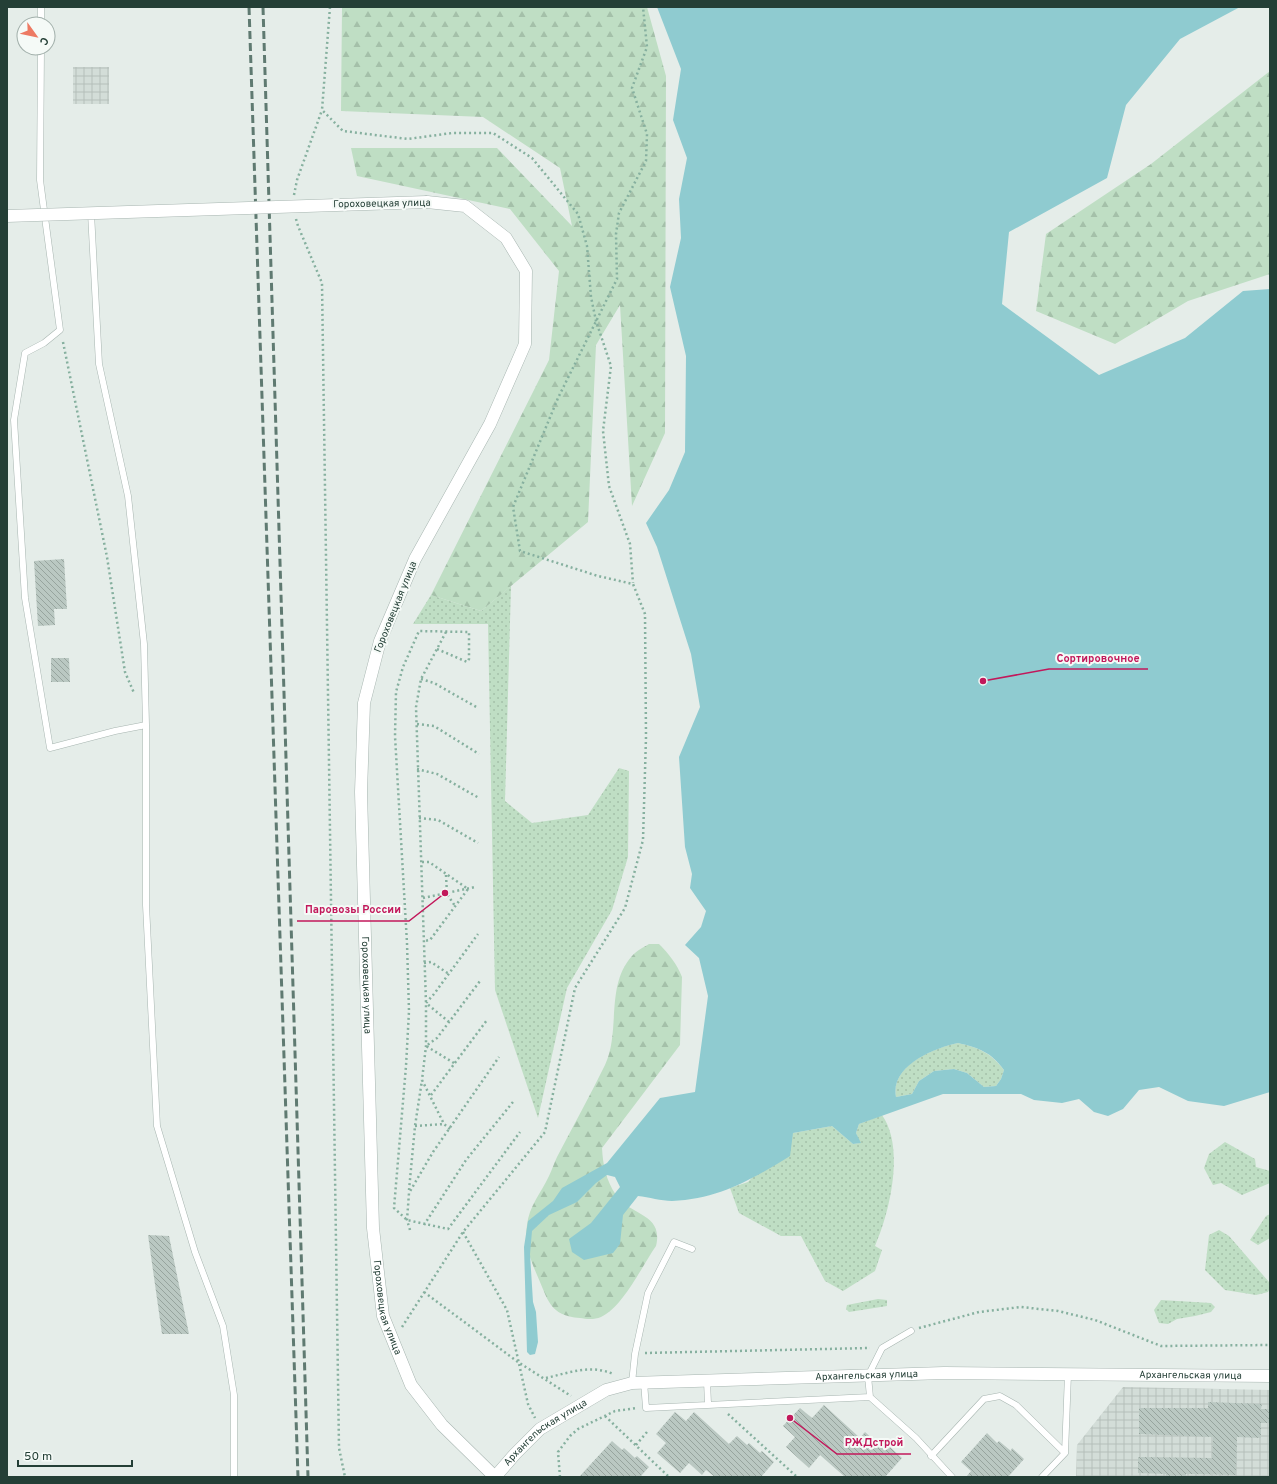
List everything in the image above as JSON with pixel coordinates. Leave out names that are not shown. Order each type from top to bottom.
[{"type":"street","name":"Гороховецкая улица","points":[[7,216],[426,202],[465,206],[506,238],[526,271],[527,308],[525,344],[490,424],[415,559],[380,641],[364,703],[361,792],[373,1228],[383,1316],[392,1342],[411,1385],[442,1425],[495,1477]]},
{"type":"street","name":"Архангельская улица","points":[[495,1477],[540,1429],[581,1403],[606,1390],[632,1383],[868,1376],[944,1372],[1270,1376]]},
{"type":"lane","points":[[41,56],[40,180],[60,330],[44,343],[25,353],[14,420],[25,598],[50,748],[114,731],[146,725]]},
{"type":"lane","points":[[91,212],[99,364],[128,496],[144,644],[146,725],[146,906],[157,1126],[195,1252],[223,1326],[234,1395],[234,1477]]},
{"type":"lane","points":[[632,1383],[635,1354],[648,1293],[674,1242],[692,1249]]},
{"type":"lane","points":[[911,1330],[882,1348],[868,1376],[870,1397],[916,1438],[952,1477]]},
{"type":"lane","points":[[1042,1477],[1065,1453],[1068,1374]]},
{"type":"lane","points":[[707,1381],[708,1404]]},
{"type":"lane","points":[[644,1382],[646,1408],[716,1403],[870,1397]]},
{"type":"lane","points":[[931,1456],[984,1399],[1000,1396],[1016,1405],[1065,1453]]},
{"type":"path","points":[[293,199],[297,180],[322,110],[330,7]]},
{"type":"path","points":[[633,584],[598,576],[520,551],[513,507],[558,398],[617,279],[616,234],[619,213],[646,161],[648,134],[632,88],[647,47],[643,7]]},
{"type":"path","points":[[322,110],[343,131],[408,139],[452,133],[493,133],[532,158],[578,214],[587,246],[591,298],[596,321],[611,366],[603,431],[609,486],[630,544],[633,584],[645,614],[646,737],[643,840],[625,908],[575,988],[545,1132],[463,1232],[392,1342]]},
{"type":"path","points":[[295,213],[298,226],[322,283],[339,1448],[345,1477]]},
{"type":"path","points":[[60,330],[107,557],[125,672],[136,698]]},
{"type":"path","points":[[437,649],[467,662],[469,659],[469,632],[419,630],[403,667],[396,692],[395,736],[407,944],[409,1011],[394,1208],[407,1220],[424,1225],[448,1229],[520,1132]]},
{"type":"path","points":[[410,1230],[407,1220],[409,1193],[415,1126],[426,1046],[422,862],[417,769],[418,694],[421,679],[446,632]]},
{"type":"path","points":[[421,679],[434,683],[478,708]]},
{"type":"path","points":[[417,724],[434,726],[479,754]]},
{"type":"path","points":[[417,769],[437,774],[479,798]]},
{"type":"path","points":[[420,818],[438,820],[478,844]]},
{"type":"path","points":[[422,862],[429,862],[468,889]]},
{"type":"path","points":[[446,874],[447,894],[455,906]]},
{"type":"path","points":[[423,898],[476,887]]},
{"type":"path","points":[[424,941],[430,940],[468,889]]},
{"type":"path","points":[[426,1003],[478,934]]},
{"type":"path","points":[[424,963],[431,962],[449,974]]},
{"type":"path","points":[[426,1046],[437,1038],[480,981]]},
{"type":"path","points":[[426,1003],[449,1022]]},
{"type":"path","points":[[431,1095],[487,1020]]},
{"type":"path","points":[[426,1046],[454,1064]]},
{"type":"path","points":[[409,1193],[433,1152],[499,1057]]},
{"type":"path","points":[[422,1080],[431,1095],[444,1124],[450,1129]]},
{"type":"path","points":[[424,1225],[466,1160],[513,1102]]},
{"type":"path","points":[[415,1126],[444,1124]]},
{"type":"path","points":[[463,1232],[507,1310],[528,1404],[540,1429]]},
{"type":"path","points":[[424,1292],[518,1362],[581,1403]]},
{"type":"path","points":[[911,1330],[979,1312],[1021,1307],[1058,1311],[1095,1320],[1161,1346],[1270,1345]]},
{"type":"path","points":[[635,1354],[882,1348]]},
{"type":"path","points":[[545,1379],[585,1369],[607,1371],[632,1383]]},
{"type":"path","points":[[716,1403],[797,1477]]},
{"type":"path","points":[[560,1477],[558,1452],[570,1436],[615,1411],[628,1408],[646,1408]]},
{"type":"path","points":[[605,1416],[669,1477]]},
{"type":"path","points":[[636,1445],[647,1432]]},
{"type":"shaded area","points":[[73,67],[109,67],[109,104],[73,104]]},
{"type":"shaded area","points":[[1123,1387],[1270,1390],[1270,1477],[1076,1477],[1077,1445]]},
{"type":"green space","points":[[342,7],[647,7],[666,76],[665,433],[632,506],[620,305],[596,345],[588,522],[481,611],[431,595],[549,360],[559,271],[510,209],[357,176],[351,148],[497,148],[572,226],[560,168],[483,117],[341,111]]},
{"type":"green space","points":[[1270,71],[1270,274],[1188,301],[1115,344],[1036,311],[1046,234],[1151,164]]},
{"type":"green space","points":[[511,586],[505,801],[532,823],[588,815],[619,768],[629,771],[628,857],[612,910],[567,988],[538,1118],[495,990],[488,624],[413,624],[431,595],[481,611]]},
{"type":"green space","points":[[649,944],[659,944],[672,959],[682,977],[680,1045],[602,1148],[606,1173],[616,1195],[622,1202],[651,1221],[655,1227],[657,1235],[656,1246],[632,1285],[609,1312],[601,1317],[593,1319],[570,1317],[556,1310],[547,1299],[530,1257],[527,1245],[526,1232],[528,1218],[557,1157],[605,1065],[610,1052],[616,995],[624,968],[634,954]]},
{"type":"green space","points":[[958,1043],[984,1052],[999,1064],[1004,1070],[1001,1079],[996,1086],[984,1087],[967,1073],[954,1069],[934,1071],[919,1081],[912,1094],[896,1097],[896,1086],[900,1076],[915,1060],[937,1049]]},
{"type":"green space","points":[[882,1115],[889,1128],[893,1144],[894,1162],[893,1180],[886,1216],[875,1246],[882,1250],[875,1271],[843,1291],[825,1281],[801,1236],[781,1236],[739,1213],[730,1188],[748,1182],[793,1133],[832,1126],[853,1144],[860,1143],[856,1133],[859,1124]]},
{"type":"green space","points":[[1225,1142],[1255,1159],[1256,1167],[1270,1171],[1270,1183],[1242,1195],[1221,1183],[1213,1185],[1204,1168],[1209,1154]]},
{"type":"green space","points":[[1270,1214],[1270,1238],[1258,1245],[1250,1240],[1266,1216]]},
{"type":"green space","points":[[1219,1230],[1229,1236],[1269,1282],[1270,1288],[1268,1292],[1256,1295],[1225,1290],[1205,1270],[1209,1235]]},
{"type":"green space","points":[[878,1299],[887,1300],[887,1306],[849,1312],[846,1309],[847,1305]]},
{"type":"green space","points":[[1161,1300],[1211,1303],[1215,1307],[1211,1312],[1177,1319],[1168,1324],[1159,1323],[1154,1310]]},
{"type":"water","points":[[657,7],[1240,7],[1180,39],[1126,105],[1107,178],[1009,232],[1002,304],[1099,375],[1185,338],[1243,291],[1270,289],[1270,1092],[1224,1106],[1188,1101],[1159,1087],[1139,1090],[1123,1109],[1108,1116],[1094,1112],[1079,1099],[1062,1103],[1034,1100],[1021,1094],[943,1094],[859,1124],[856,1133],[861,1143],[853,1144],[832,1126],[793,1133],[790,1156],[762,1173],[734,1187],[720,1192],[672,1201],[638,1196],[623,1215],[620,1244],[613,1253],[584,1260],[572,1252],[569,1239],[591,1223],[620,1187],[615,1177],[607,1175],[596,1183],[577,1202],[549,1215],[532,1231],[530,1254],[533,1302],[536,1312],[538,1342],[535,1354],[530,1355],[527,1352],[524,1247],[528,1221],[553,1201],[562,1188],[607,1163],[660,1098],[695,1092],[708,996],[699,958],[685,945],[701,927],[706,911],[690,888],[692,874],[685,847],[679,757],[700,707],[691,654],[657,547],[646,523],[669,490],[685,452],[686,356],[670,287],[681,238],[679,199],[687,158],[673,120],[681,69]],"holes":[[[958,1043],[978,1049],[989,1055],[1004,1070],[1001,1079],[996,1086],[984,1087],[967,1073],[954,1069],[934,1071],[919,1081],[912,1094],[896,1097],[896,1086],[900,1076],[916,1060],[948,1045]]]},
{"type":"building","points":[[64,559],[67,609],[54,609],[55,625],[38,626],[34,561]]},
{"type":"building","points":[[51,658],[69,658],[70,682],[51,682]]},
{"type":"building","points":[[148,1235],[169,1236],[189,1334],[162,1334]]},
{"type":"building","points":[[1208,1402],[1262,1404],[1261,1409],[1270,1409],[1270,1423],[1261,1423],[1261,1438],[1237,1437],[1236,1475],[1186,1474],[1186,1477],[1166,1477],[1166,1474],[1138,1473],[1138,1457],[1212,1458],[1213,1437],[1139,1434],[1139,1408],[1208,1408]]},
{"type":"building","points":[[824,1405],[860,1438],[865,1432],[875,1441],[877,1439],[888,1449],[890,1447],[902,1458],[885,1477],[845,1477],[820,1455],[809,1468],[786,1447],[795,1437],[783,1426],[800,1408],[812,1418]]},
{"type":"building","points":[[675,1412],[686,1421],[694,1412],[729,1444],[737,1436],[747,1445],[749,1443],[760,1453],[762,1451],[774,1462],[761,1477],[715,1477],[706,1470],[702,1475],[689,1463],[680,1473],[657,1453],[666,1443],[656,1434]]},
{"type":"building","points":[[987,1433],[997,1443],[999,1441],[1011,1451],[1012,1448],[1024,1459],[1008,1477],[966,1477],[971,1471],[961,1462]]},
{"type":"building","points":[[612,1441],[622,1450],[624,1448],[635,1458],[637,1456],[649,1467],[640,1477],[579,1477]]},
{"type":"railway","points":[[249,7],[298,1477]]},
{"type":"railway","points":[[263,7],[308,1477]]},
{"type":"place","name":"Сортировочное","points":[[983,681]]},
{"type":"place","name":"Паровозы России","points":[[445,893]]},
{"type":"place","name":"РЖДстрой","points":[[790,1418]]}]
